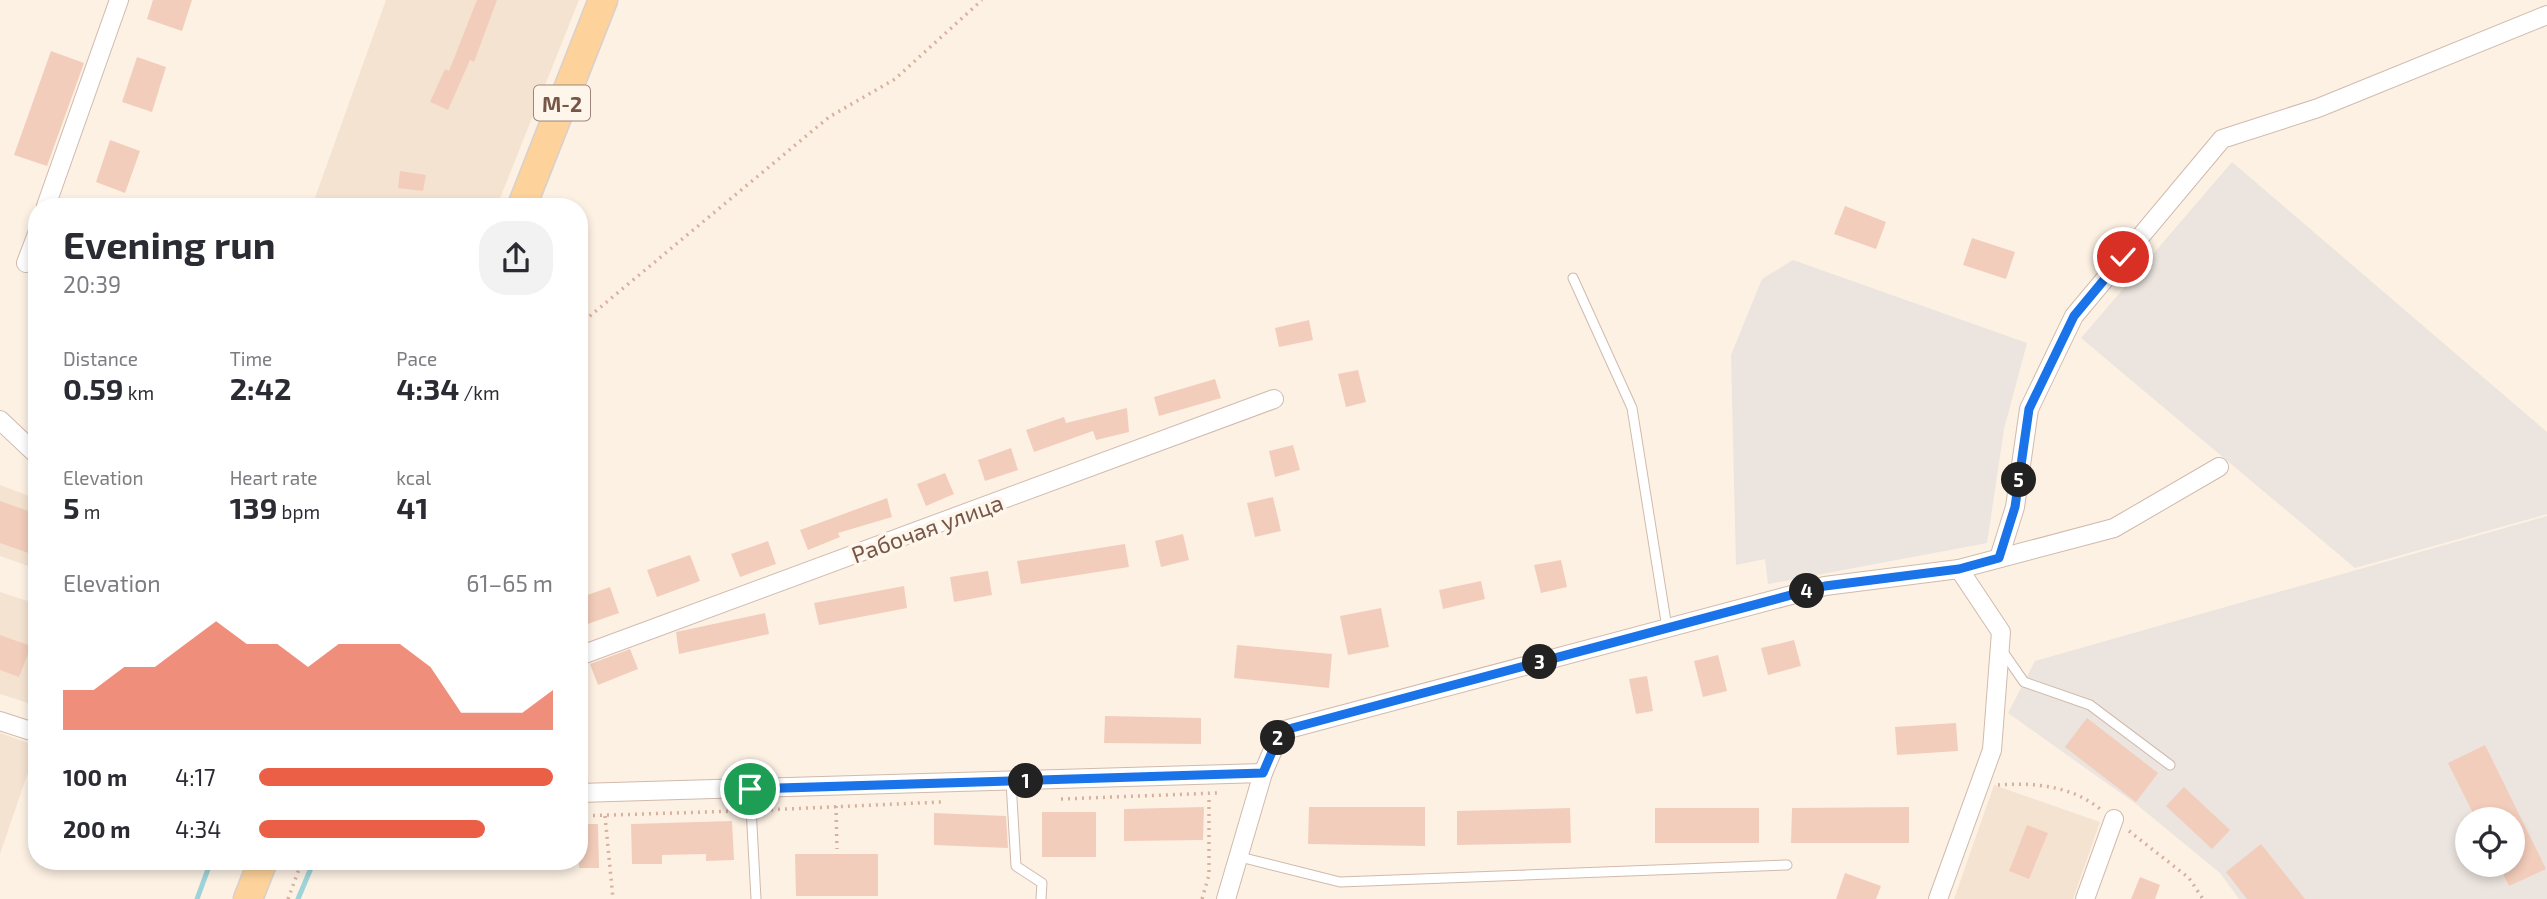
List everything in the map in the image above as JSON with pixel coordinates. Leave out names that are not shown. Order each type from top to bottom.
[{"type":"main road","name":"М-2","points":[[525,198],[603,0]]},
{"type":"main road","points":[[247,899],[258,870]]},
{"type":"street","points":[[50,198],[119,0]]},
{"type":"street","points":[[1999,558],[2015,507],[2029,409],[2074,316],[2222,139],[2318,108],[2547,15]]},
{"type":"street","points":[[26,263],[28,258]]},
{"type":"street","name":"Рабочая улица","points":[[588,653],[1274,399]]},
{"type":"street","points":[[0,420],[28,446]]},
{"type":"street","points":[[1226,899],[1263,773],[1281,731],[1825,586],[1959,569],[2114,528],[2219,467]]},
{"type":"street","points":[[1938,899],[1992,750],[2001,632],[1959,569]]},
{"type":"street","points":[[0,721],[28,730]]},
{"type":"street","points":[[588,793],[1263,773]]},
{"type":"street","points":[[2085,899],[2114,820]]},
{"type":"lane","points":[[1573,278],[1632,408],[1667,628]]},
{"type":"lane","points":[[2000,647],[2024,682],[2090,705],[2170,765]]},
{"type":"lane","points":[[1011,782],[1016,866],[1042,883],[1041,899]]},
{"type":"lane","points":[[750,789],[756,899]]},
{"type":"lane","points":[[1240,857],[1340,882],[1787,864]]},
{"type":"path","points":[[588,318],[829,117],[895,79],[982,0]]},
{"type":"path","points":[[1052,799],[1209,796],[1223,792]]},
{"type":"path","points":[[1202,899],[1209,875],[1209,796]]},
{"type":"path","points":[[588,816],[944,802]]},
{"type":"path","points":[[836,806],[837,849]]},
{"type":"path","points":[[605,816],[614,899]]},
{"type":"path","points":[[288,899],[299,870]]},
{"type":"shaded area","points":[[386,0],[579,0],[500,198],[315,198]]},
{"type":"shaded area","points":[[2232,162],[2547,432],[2547,514],[2355,568],[2081,338]]},
{"type":"shaded area","points":[[1793,260],[2027,343],[2004,429],[1987,543],[1768,584],[1765,559],[1736,565],[1731,355],[1762,279]]},
{"type":"shaded area","points":[[0,485],[28,496],[28,566],[0,556]]},
{"type":"shaded area","points":[[2547,516],[2547,899],[2239,899],[2220,873],[2136,804],[2008,713],[2035,661]]},
{"type":"shaded area","points":[[0,592],[28,601],[28,703],[0,694]]},
{"type":"shaded area","points":[[0,733],[28,743],[28,772],[0,854]]},
{"type":"shaded area","points":[[1994,785],[2100,822],[2073,899],[1954,899]]},
{"type":"building","points":[[153,0],[192,0],[182,31],[147,19]]},
{"type":"building","points":[[477,0],[497,0],[474,62],[470,60],[448,110],[430,102],[445,69],[449,71]]},
{"type":"building","points":[[51,51],[84,63],[47,166],[14,155]]},
{"type":"building","points":[[137,57],[166,67],[152,112],[122,102]]},
{"type":"building","points":[[110,140],[140,151],[125,193],[96,182]]},
{"type":"building","points":[[400,171],[426,175],[423,191],[398,188]]},
{"type":"building","points":[[1845,206],[1886,222],[1876,249],[1834,234]]},
{"type":"building","points":[[1972,238],[2015,252],[2006,279],[1963,265]]},
{"type":"building","points":[[1309,320],[1313,340],[1279,347],[1275,328]]},
{"type":"building","points":[[1358,370],[1366,402],[1346,407],[1338,374]]},
{"type":"building","points":[[1215,379],[1221,398],[1159,416],[1154,397]]},
{"type":"building","points":[[1127,408],[1129,432],[1096,440],[1093,431],[1034,452],[1026,430],[1064,417],[1066,423]]},
{"type":"building","points":[[1293,445],[1300,470],[1275,477],[1269,451]]},
{"type":"building","points":[[1011,448],[1018,470],[985,481],[978,460]]},
{"type":"building","points":[[945,473],[954,494],[926,506],[917,484]]},
{"type":"building","points":[[1273,497],[1281,531],[1255,537],[1247,503]]},
{"type":"building","points":[[887,498],[892,517],[838,533],[840,537],[808,550],[800,530]]},
{"type":"building","points":[[0,501],[28,511],[28,553],[0,543]]},
{"type":"building","points":[[1183,534],[1189,560],[1161,567],[1155,541]]},
{"type":"building","points":[[768,541],[776,564],[740,577],[731,554]]},
{"type":"building","points":[[1125,544],[1129,567],[1021,584],[1017,561]]},
{"type":"building","points":[[690,555],[700,581],[657,597],[647,570]]},
{"type":"building","points":[[1561,560],[1567,587],[1541,593],[1534,565]]},
{"type":"building","points":[[988,571],[992,595],[954,602],[950,577]]},
{"type":"building","points":[[1481,581],[1485,599],[1443,609],[1439,590]]},
{"type":"building","points":[[904,586],[907,608],[819,625],[814,603]]},
{"type":"building","points":[[610,587],[619,613],[588,624],[588,595]]},
{"type":"building","points":[[1381,608],[1389,647],[1348,655],[1340,616]]},
{"type":"building","points":[[765,613],[769,634],[679,654],[676,632]]},
{"type":"building","points":[[0,635],[28,645],[28,654],[19,677],[0,670]]},
{"type":"building","points":[[1794,640],[1801,666],[1768,675],[1761,648]]},
{"type":"building","points":[[1237,645],[1332,654],[1329,688],[1234,678]]},
{"type":"building","points":[[630,649],[638,669],[598,685],[590,664]]},
{"type":"building","points":[[1718,655],[1727,691],[1703,697],[1694,661]]},
{"type":"building","points":[[1647,676],[1653,711],[1636,714],[1629,679]]},
{"type":"building","points":[[1105,716],[1201,718],[1201,744],[1104,743]]},
{"type":"building","points":[[2087,718],[2158,773],[2136,802],[2065,747]]},
{"type":"building","points":[[1956,723],[1958,751],[1897,755],[1895,727]]},
{"type":"building","points":[[2485,745],[2516,807],[2470,807],[2448,763]]},
{"type":"building","points":[[2184,787],[2230,830],[2212,849],[2166,806]]},
{"type":"building","points":[[1204,807],[1203,840],[1124,841],[1124,809]]},
{"type":"building","points":[[1309,807],[1425,807],[1425,846],[1308,844]]},
{"type":"building","points":[[1909,807],[1909,843],[1791,843],[1792,808]]},
{"type":"building","points":[[1570,808],[1571,843],[1457,845],[1457,811]]},
{"type":"building","points":[[1655,808],[1759,808],[1759,843],[1655,843]]},
{"type":"building","points":[[1042,812],[1096,812],[1096,857],[1042,857]]},
{"type":"building","points":[[934,813],[1006,816],[1008,848],[934,845]]},
{"type":"building","points":[[732,821],[734,860],[706,861],[706,854],[662,855],[662,864],[632,864],[631,824]]},
{"type":"building","points":[[588,824],[598,824],[599,868],[588,868]]},
{"type":"building","points":[[2027,825],[2048,833],[2029,879],[2009,871]]},
{"type":"building","points":[[2525,826],[2546,869],[2509,886],[2504,877],[2525,877]]},
{"type":"building","points":[[2261,844],[2305,899],[2247,899],[2226,872]]},
{"type":"building","points":[[795,854],[878,854],[878,896],[796,896]]},
{"type":"building","points":[[1845,873],[1881,886],[1876,899],[1836,899]]},
{"type":"building","points":[[2140,877],[2160,885],[2155,899],[2131,899]]},
{"type":"waterway","points":[[197,899],[208,870]]},
{"type":"waterway","points":[[298,899],[310,870]]},
{"type":"route","points":[[750,789],[1263,773],[1281,731],[1825,586],[1959,569],[1999,558],[2015,507],[2029,409],[2074,316],[2123,257]]}]
